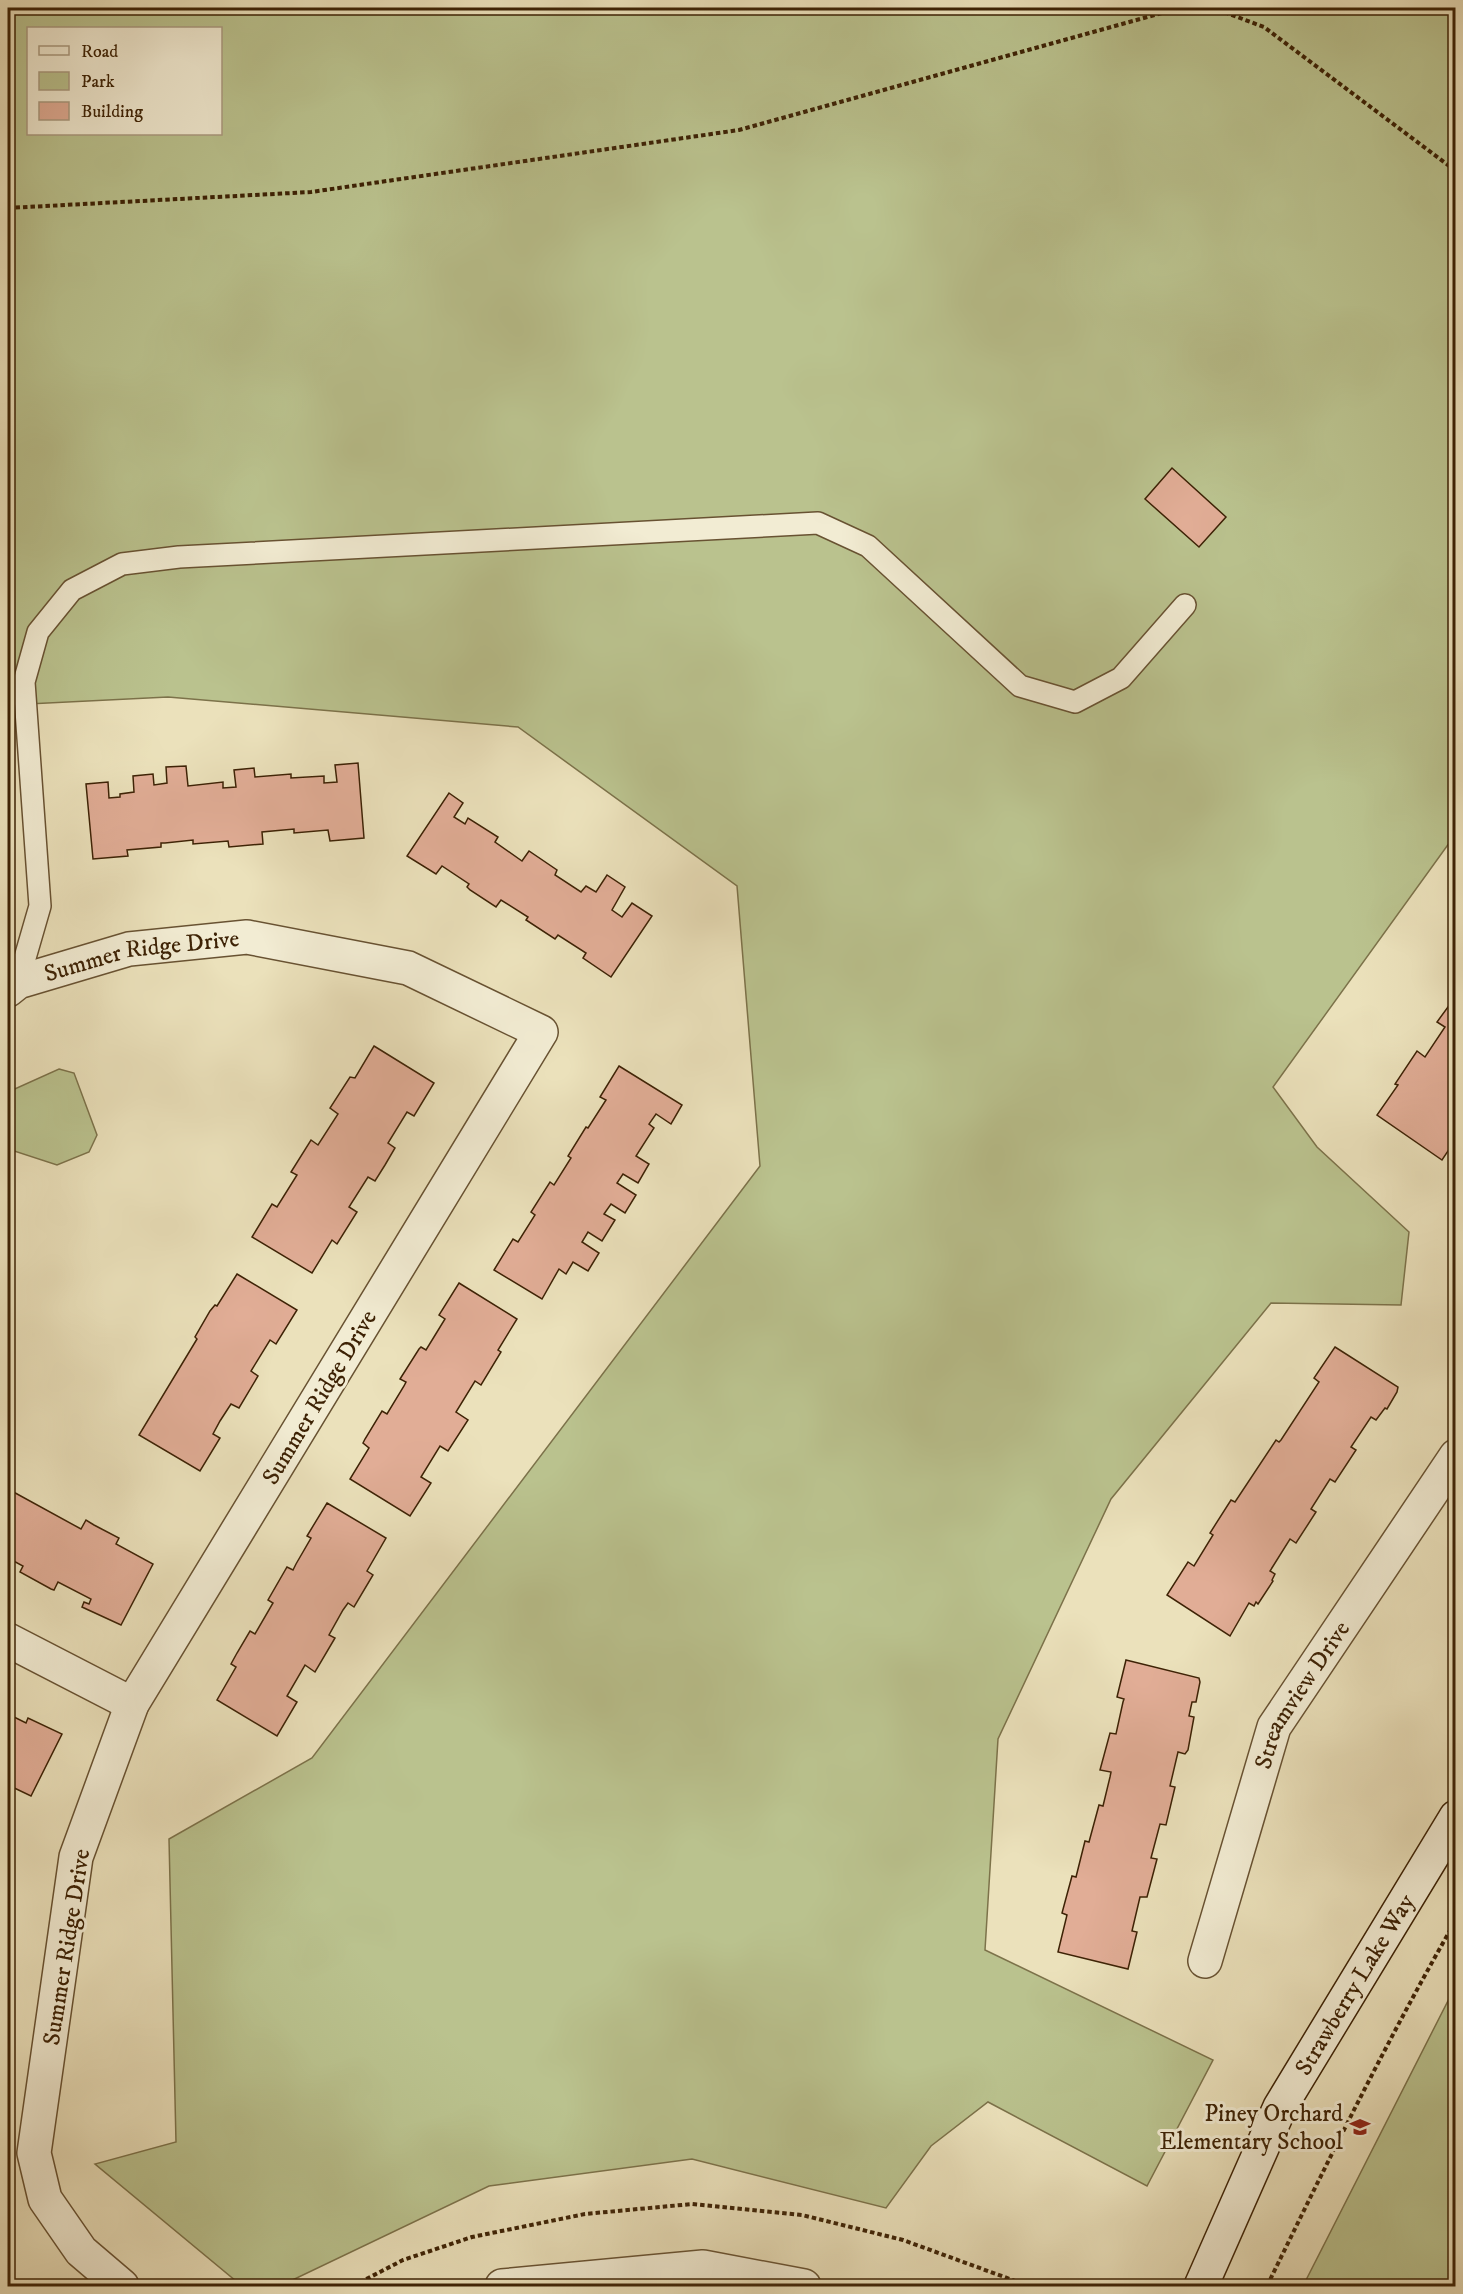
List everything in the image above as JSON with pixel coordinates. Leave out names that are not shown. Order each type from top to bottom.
[{"type":"street","name":"Summer Ridge Drive","points":[[11,979],[129,949],[247,937],[408,968],[541,1032],[132,1704],[76,1857],[34,2153],[45,2199],[81,2251],[122,2286]]},
{"type":"street","name":"Streamview Drive","points":[[1205,1961],[1274,1727],[1455,1456]]},
{"type":"street","points":[[8,1640],[132,1704]]},
{"type":"street","name":"Strawberry Lake Way","points":[[1201,2286],[1280,2107],[1455,1817]]},
{"type":"street","points":[[502,2286],[703,2267],[804,2286]]},
{"type":"lane","points":[[11,979],[40,906],[24,682],[38,632],[72,590],[123,564],[179,556],[818,523],[868,546],[1020,686],[1075,702],[1121,678],[1185,606]]},
{"type":"path","points":[[8,208],[310,192],[739,130],[1169,11],[1224,12],[1264,27],[1455,171]]},
{"type":"path","points":[[1267,2286],[1353,2111],[1455,1920]]},
{"type":"green space","points":[[8,8],[1455,8],[1455,835],[1273,1087],[1317,1147],[1409,1232],[1401,1305],[1271,1303],[1111,1499],[998,1739],[985,1950],[1213,2060],[1147,2186],[988,2102],[931,2146],[886,2208],[692,2159],[489,2186],[280,2286],[242,2286],[95,2164],[176,2142],[169,1839],[312,1758],[760,1166],[737,886],[518,727],[168,697],[8,705]]},
{"type":"green space","points":[[59,1069],[74,1073],[97,1135],[89,1152],[57,1165],[8,1149],[8,1092]]},
{"type":"green space","points":[[1455,1987],[1455,2286],[1303,2286]]},
{"type":"building","points":[[1172,468],[1226,517],[1199,547],[1145,499]]},
{"type":"building","points":[[358,763],[364,838],[330,841],[328,830],[294,833],[294,829],[262,832],[263,844],[229,847],[228,841],[193,844],[193,840],[161,843],[161,847],[127,850],[128,856],[93,859],[86,784],[108,782],[109,798],[120,797],[120,794],[134,792],[133,776],[153,774],[154,785],[167,783],[166,767],[186,766],[188,786],[223,782],[223,788],[236,787],[234,770],[254,768],[255,777],[291,774],[291,778],[324,776],[324,783],[337,782],[335,765]]},
{"type":"building","points":[[449,793],[463,803],[454,817],[465,824],[468,818],[498,837],[495,842],[522,861],[529,851],[557,870],[555,875],[581,892],[586,886],[596,892],[607,875],[625,887],[612,910],[622,917],[632,903],[652,916],[611,977],[583,958],[586,953],[558,935],[555,939],[526,920],[528,917],[501,900],[496,907],[470,890],[467,887],[469,884],[442,866],[436,874],[407,856]]},
{"type":"building","points":[[1456,996],[1456,1132],[1450,1139],[1454,1142],[1442,1160],[1377,1115],[1398,1085],[1395,1084],[1417,1051],[1425,1057],[1445,1027],[1437,1022]]},
{"type":"building","points":[[374,1046],[434,1083],[414,1116],[407,1112],[388,1143],[395,1148],[385,1165],[375,1181],[368,1177],[349,1207],[357,1212],[337,1244],[332,1240],[312,1273],[252,1237],[272,1204],[277,1207],[297,1175],[291,1172],[311,1140],[318,1145],[338,1114],[330,1108],[350,1077],[355,1078]]},
{"type":"building","points":[[619,1066],[682,1105],[671,1124],[656,1114],[649,1124],[654,1128],[636,1156],[649,1164],[638,1183],[623,1174],[617,1183],[636,1195],[625,1213],[611,1204],[604,1214],[615,1220],[602,1241],[588,1232],[582,1242],[599,1253],[588,1271],[573,1262],[566,1274],[559,1269],[542,1299],[494,1270],[513,1239],[518,1242],[535,1215],[531,1212],[550,1182],[554,1185],[571,1158],[568,1156],[606,1100],[600,1097]]},
{"type":"building","points":[[237,1274],[297,1310],[276,1344],[270,1340],[251,1371],[258,1376],[239,1408],[231,1404],[220,1421],[213,1434],[220,1438],[200,1471],[139,1435],[197,1339],[195,1337],[210,1311],[215,1305],[217,1306]]},
{"type":"building","points":[[459,1283],[517,1319],[498,1350],[501,1352],[481,1385],[475,1381],[456,1412],[468,1420],[448,1451],[440,1446],[421,1477],[431,1483],[410,1516],[350,1479],[369,1448],[363,1443],[365,1439],[382,1411],[387,1414],[404,1386],[406,1382],[400,1379],[419,1349],[421,1347],[426,1350],[445,1319],[439,1315]]},
{"type":"building","points":[[1335,1347],[1398,1387],[1397,1392],[1387,1409],[1385,1408],[1376,1420],[1371,1417],[1351,1447],[1356,1450],[1335,1482],[1330,1479],[1311,1509],[1316,1512],[1296,1543],[1290,1539],[1270,1571],[1275,1574],[1273,1581],[1258,1604],[1256,1602],[1254,1606],[1249,1603],[1230,1636],[1167,1595],[1188,1562],[1194,1566],[1213,1535],[1210,1533],[1231,1500],[1235,1502],[1276,1440],[1279,1442],[1281,1440],[1319,1382],[1314,1378]]},
{"type":"building","points":[[8,1489],[81,1529],[86,1520],[119,1538],[116,1544],[153,1564],[121,1625],[82,1607],[84,1602],[89,1604],[91,1599],[58,1582],[54,1590],[51,1589],[20,1572],[23,1566],[8,1558]]},
{"type":"building","points":[[327,1503],[386,1538],[367,1571],[373,1575],[354,1607],[348,1603],[343,1610],[329,1635],[335,1638],[315,1672],[305,1665],[287,1696],[297,1702],[277,1736],[217,1700],[236,1667],[231,1664],[237,1653],[250,1631],[255,1634],[273,1603],[268,1600],[287,1567],[293,1570],[311,1538],[307,1536]]},
{"type":"building","points":[[1126,1660],[1199,1678],[1200,1682],[1196,1702],[1192,1702],[1189,1716],[1194,1717],[1188,1750],[1185,1754],[1178,1752],[1170,1786],[1175,1787],[1166,1825],[1160,1824],[1151,1858],[1157,1859],[1147,1897],[1140,1897],[1132,1931],[1137,1932],[1128,1969],[1058,1952],[1067,1915],[1062,1913],[1072,1876],[1076,1877],[1085,1841],[1089,1842],[1099,1805],[1103,1806],[1110,1777],[1111,1772],[1100,1770],[1110,1733],[1116,1734],[1124,1699],[1117,1697]]},
{"type":"building","points":[[8,1714],[26,1723],[28,1718],[62,1734],[31,1796],[8,1785]]},
{"type":"place","name":"Piney Orchard Elementary School","points":[[1360,2127]]}]
